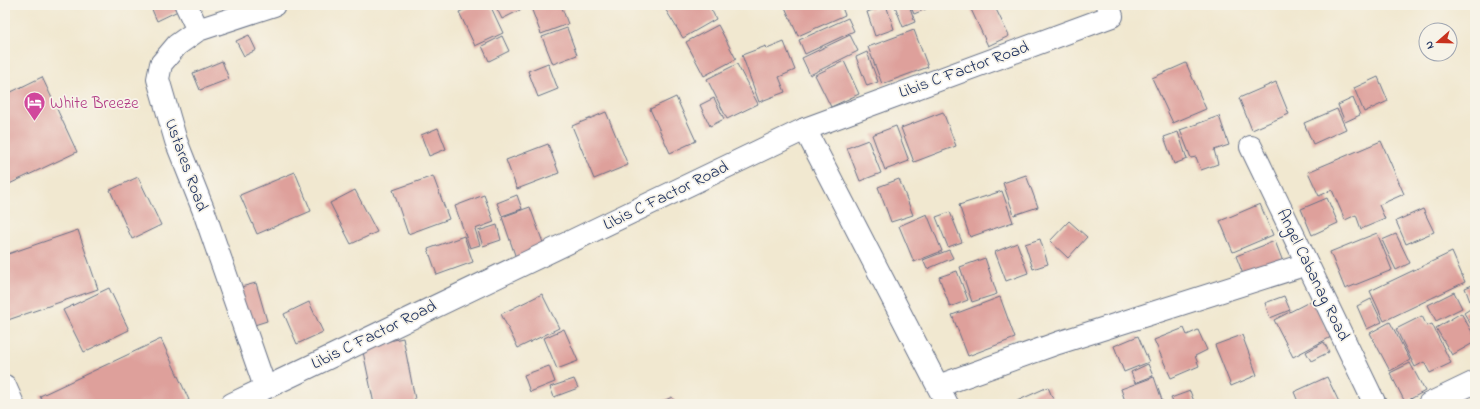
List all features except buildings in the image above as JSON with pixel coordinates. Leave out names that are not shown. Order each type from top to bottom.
[{"type":"street","points":[[186,5],[198,30]]},
{"type":"street","name":"Ustares Road","points":[[265,387],[203,209],[176,141],[158,79],[161,64],[177,45],[198,30],[274,5]]},
{"type":"street","name":"Libis C Factor Road","points":[[232,404],[805,129],[1110,11]]},
{"type":"street","points":[[805,129],[942,395],[1058,343],[1307,264]]},
{"type":"street","name":"Angel Cabanag Road","points":[[1250,147],[1375,404]]},
{"type":"street","points":[[1429,404],[1475,382]]},
{"type":"street","points":[[5,386],[13,404]]},
{"type":"place","name":"White Breeze","points":[[34,122]]}]
